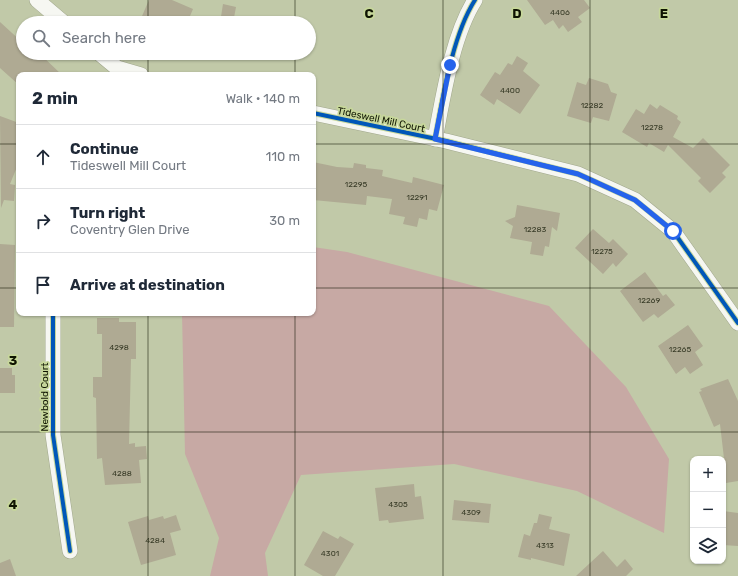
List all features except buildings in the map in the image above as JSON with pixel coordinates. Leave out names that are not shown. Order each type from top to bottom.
[{"type":"street","points":[[37,0],[56,16]]},
{"type":"street","points":[[435,139],[450,65],[468,10],[475,0]]},
{"type":"street","points":[[105,60],[115,72]]},
{"type":"street","name":"Tideswell Mill Court","points":[[316,114],[435,139],[578,174],[635,200],[673,231],[738,323]]},
{"type":"street","name":"Newbold Court","points":[[53,316],[53,435],[70,551]]},
{"type":"shaded area","points":[[316,247],[347,252],[549,306],[626,387],[669,459],[664,533],[577,491],[454,464],[301,475],[265,553],[268,576],[210,576],[219,538],[185,454],[182,316],[316,316]]},
{"type":"cycle path","points":[[435,139],[454,49],[460,31],[475,0]]},
{"type":"cycle path","points":[[316,114],[446,141],[578,174],[635,200],[673,231],[738,323]]},
{"type":"cycle path","points":[[53,316],[53,435],[70,551]]},
{"type":"route","points":[[450,65],[435,139],[578,174],[635,200],[673,231]]}]
